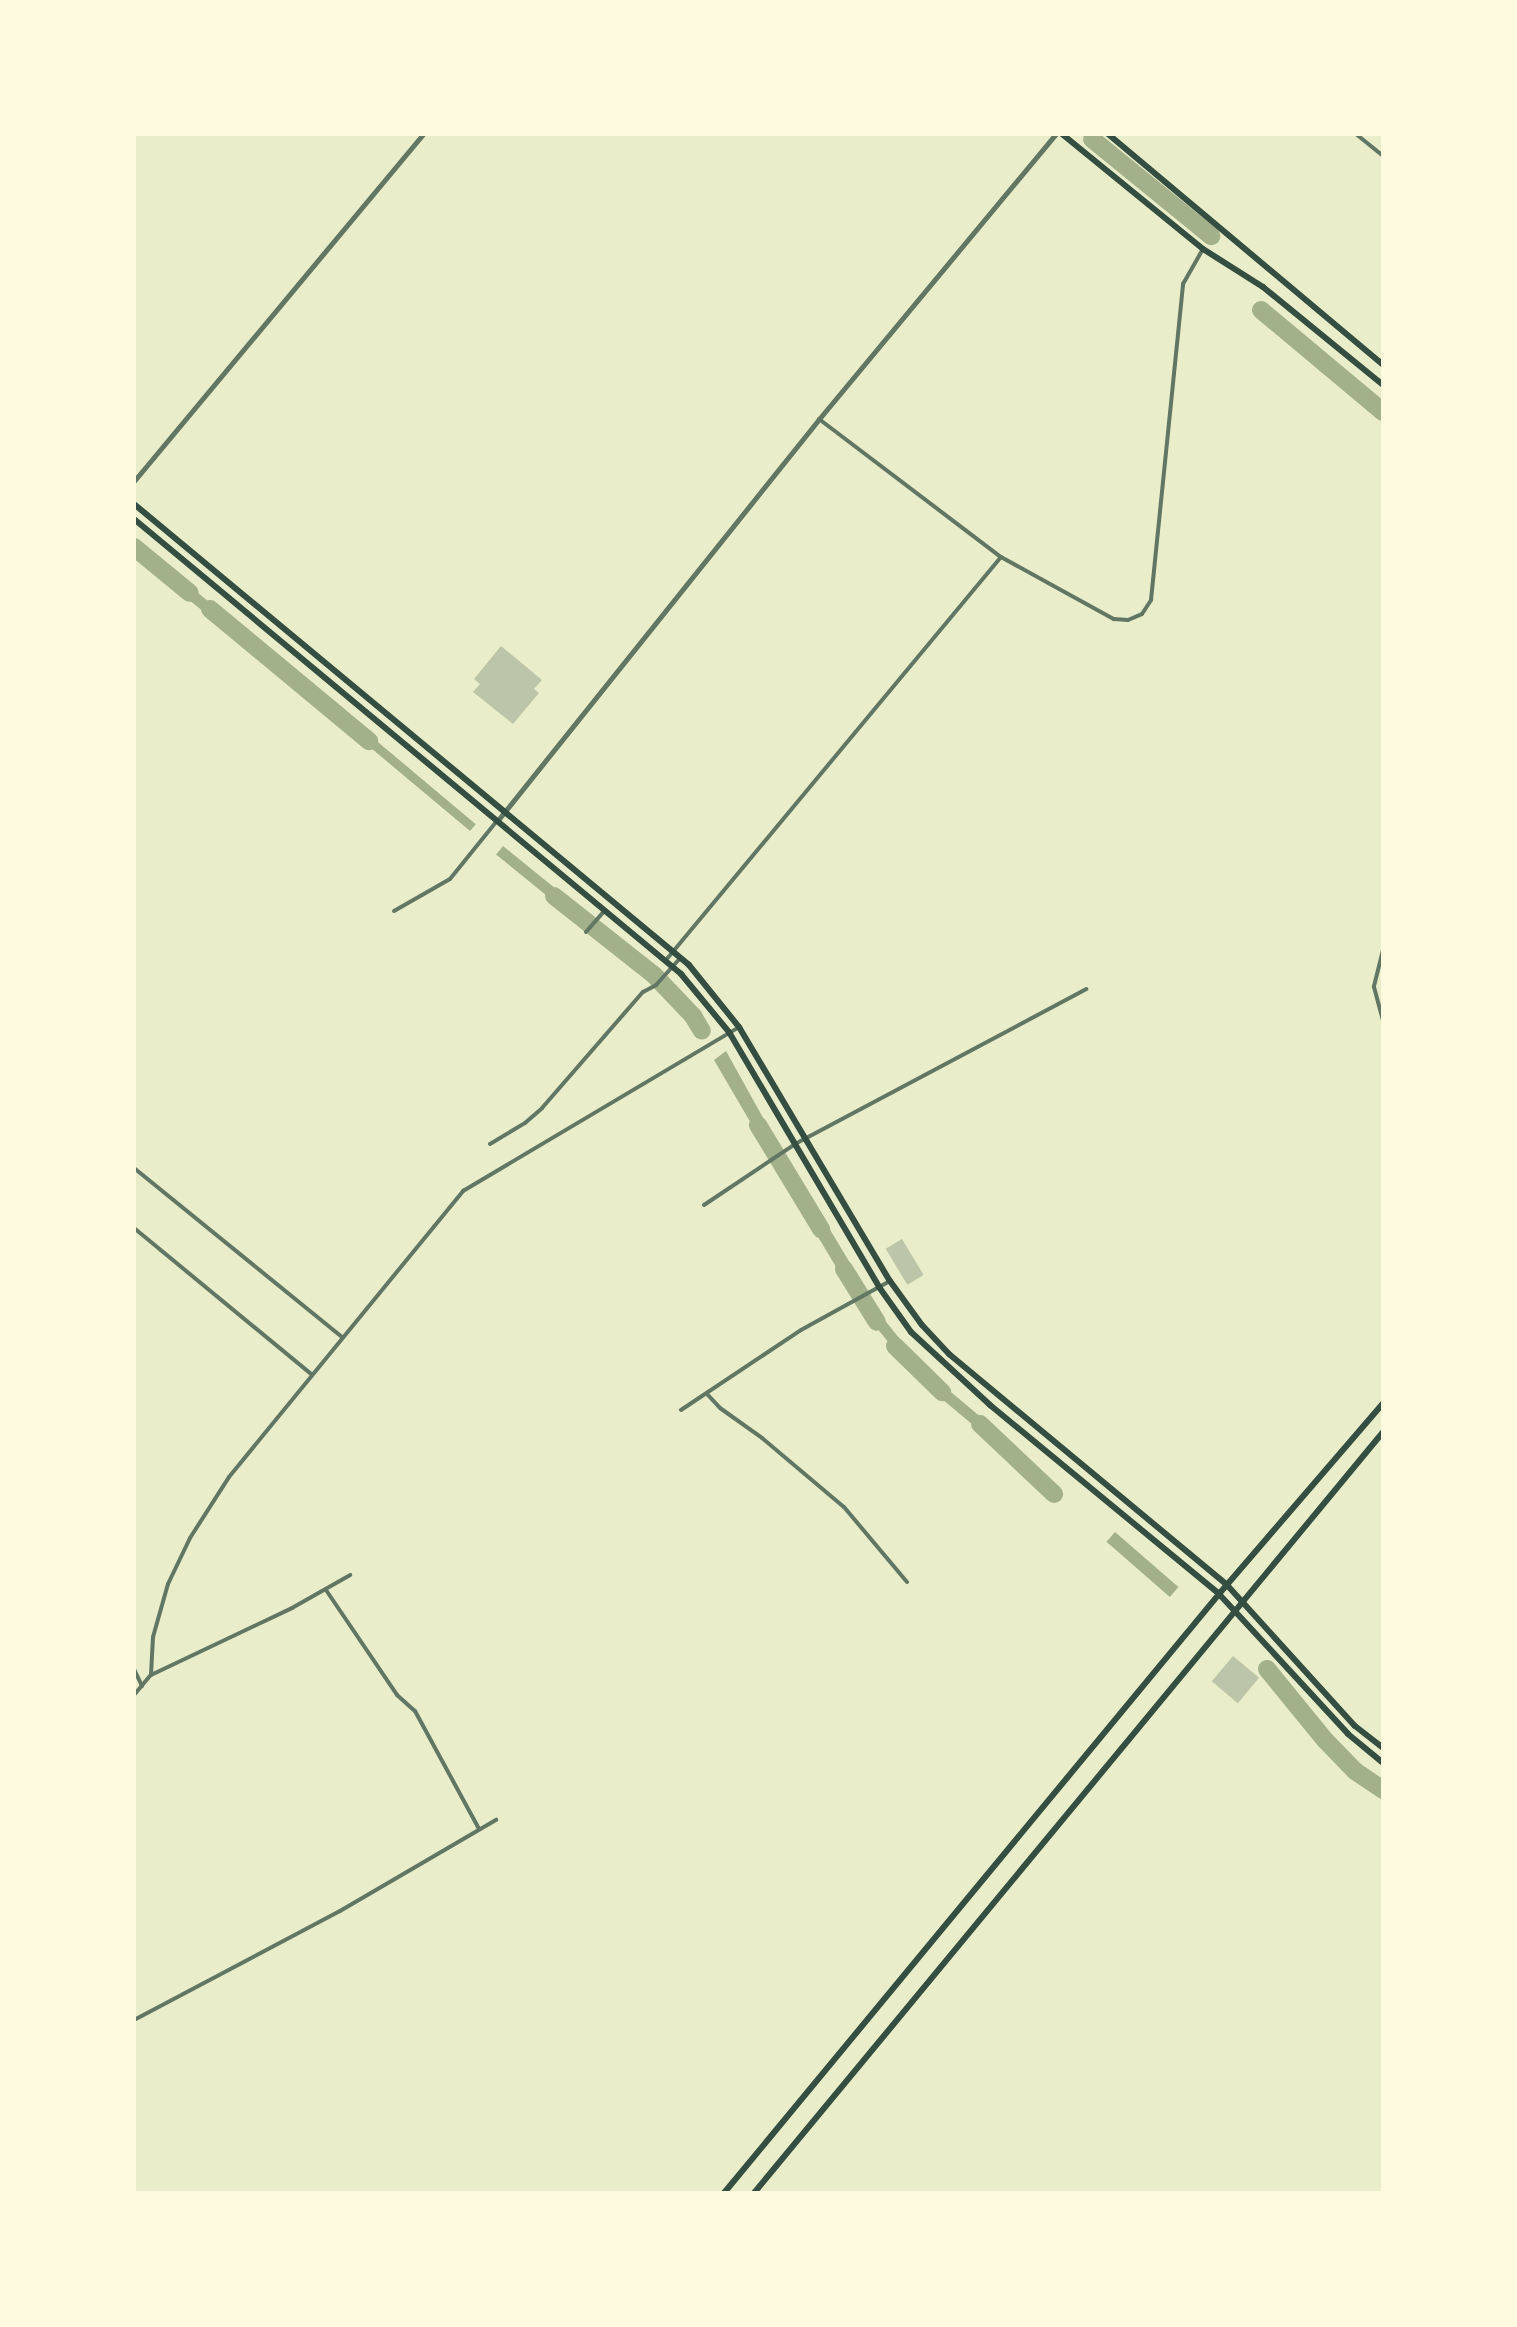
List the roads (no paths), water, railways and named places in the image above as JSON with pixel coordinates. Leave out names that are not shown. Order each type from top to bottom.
[{"type":"main road","points":[[1059,134],[1203,249],[1263,287],[1383,385]]},
{"type":"main road","points":[[1108,134],[1383,365]]},
{"type":"main road","points":[[134,504],[680,958],[739,1027],[890,1281],[949,1354],[1227,1585],[1355,1726],[1383,1748]]},
{"type":"main road","points":[[134,519],[498,820],[603,912],[666,960],[729,1032],[876,1289],[911,1332],[937,1359],[1219,1594],[1348,1734],[1383,1763]]},
{"type":"main road","points":[[724,2193],[1219,1594],[1383,1403]]},
{"type":"main road","points":[[754,2193],[1234,1608],[1383,1432]]},
{"type":"street","points":[[134,481],[423,134]]},
{"type":"street","points":[[394,911],[441,886],[480,844],[819,419],[1059,134]]},
{"type":"street","points":[[1356,134],[1383,156]]},
{"type":"street","points":[[819,419],[1001,557],[1114,619],[1128,620],[1142,614],[1151,600],[1183,284],[1203,249]]},
{"type":"street","points":[[666,960],[1001,557]]},
{"type":"street","points":[[586,932],[603,912]]},
{"type":"street","points":[[1383,950],[1374,987],[1383,1021]]},
{"type":"street","points":[[490,1144],[533,1118],[643,992],[656,985],[680,958]]},
{"type":"street","points":[[704,1205],[743,1182],[766,1161],[792,1146],[1086,989]]},
{"type":"street","points":[[151,1675],[157,1624],[168,1584],[190,1538],[229,1477],[454,1201],[477,1180],[739,1027]]},
{"type":"street","points":[[134,1168],[342,1337]]},
{"type":"street","points":[[134,1228],[312,1374]]},
{"type":"street","points":[[681,1410],[801,1330],[890,1281]]},
{"type":"street","points":[[707,1394],[720,1408],[762,1438],[844,1507],[907,1582]]},
{"type":"street","points":[[134,1695],[151,1675],[326,1590],[350,1575]]},
{"type":"street","points":[[326,1590],[397,1695],[415,1711],[480,1831]]},
{"type":"street","points":[[134,1669],[142,1686]]},
{"type":"street","points":[[134,2020],[170,2004],[496,1820]]},
{"type":"waterway","points":[[1092,139],[1211,236]]},
{"type":"waterway","points":[[1261,310],[1383,412]]},
{"type":"waterway","points":[[134,547],[190,593]]},
{"type":"waterway","points":[[210,609],[369,741]]},
{"type":"waterway","points":[[554,896],[654,975],[693,1016],[702,1031]]},
{"type":"waterway","points":[[758,1125],[821,1229]]},
{"type":"waterway","points":[[844,1269],[877,1322]]},
{"type":"waterway","points":[[895,1346],[942,1392]]},
{"type":"waterway","points":[[980,1424],[1054,1494]]},
{"type":"waterway","points":[[1267,1669],[1325,1740],[1355,1771],[1383,1790]]}]
